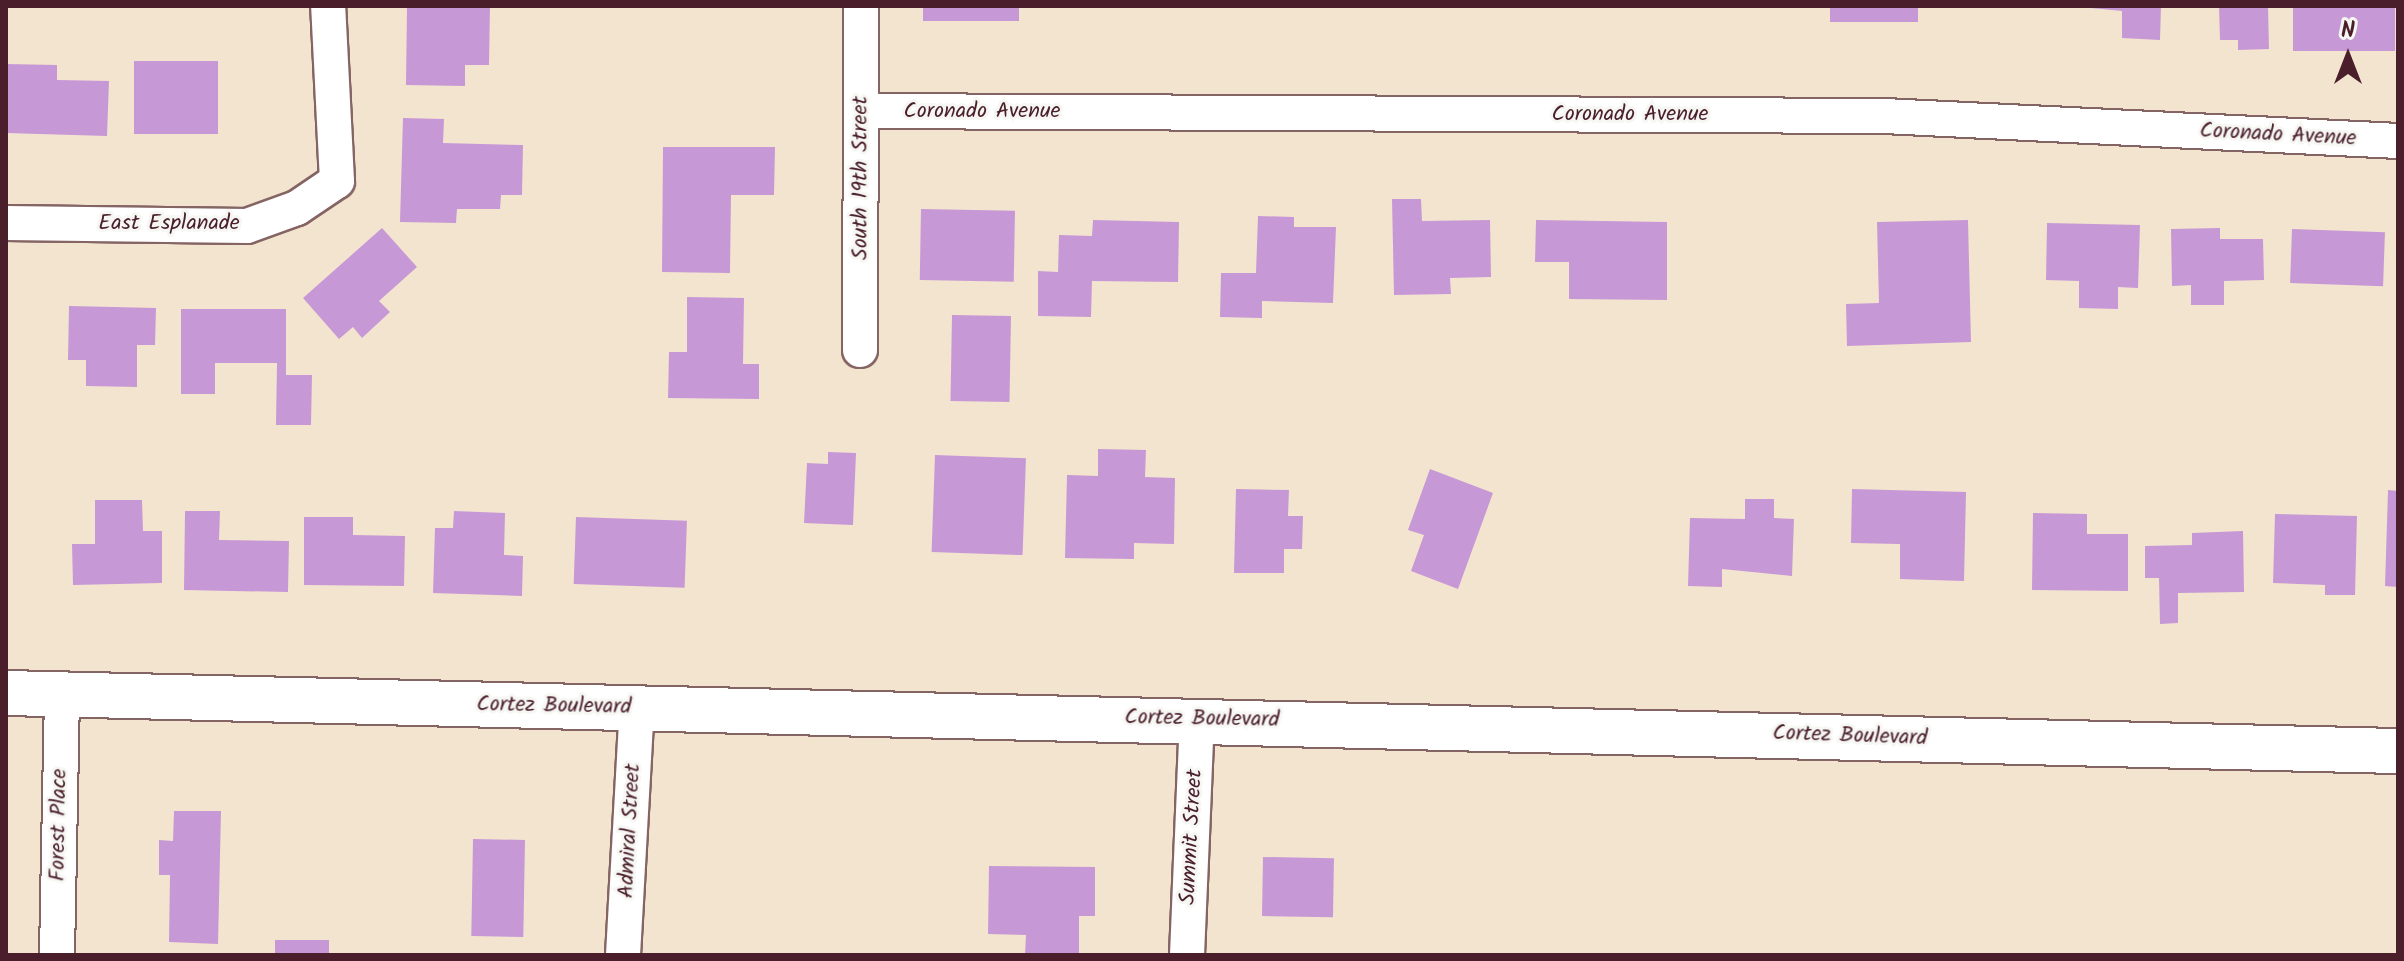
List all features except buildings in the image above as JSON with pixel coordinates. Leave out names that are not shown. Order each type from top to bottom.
[{"type":"street","name":"East Esplanade","points":[[6,223],[247,226],[324,190],[337,181],[328,6]]},
{"type":"street","name":"South 19th Street","points":[[860,350],[861,6]]},
{"type":"street","name":"Coronado Avenue","points":[[862,111],[1884,116],[2398,141]]},
{"type":"street","name":"Cortez Boulevard","points":[[6,693],[1197,719],[2398,751]]},
{"type":"street","name":"Forest Place","points":[[57,955],[62,695]]},
{"type":"street","name":"Admiral Street","points":[[623,955],[637,708]]},
{"type":"street","name":"Summit Street","points":[[1187,955],[1197,719]]}]
